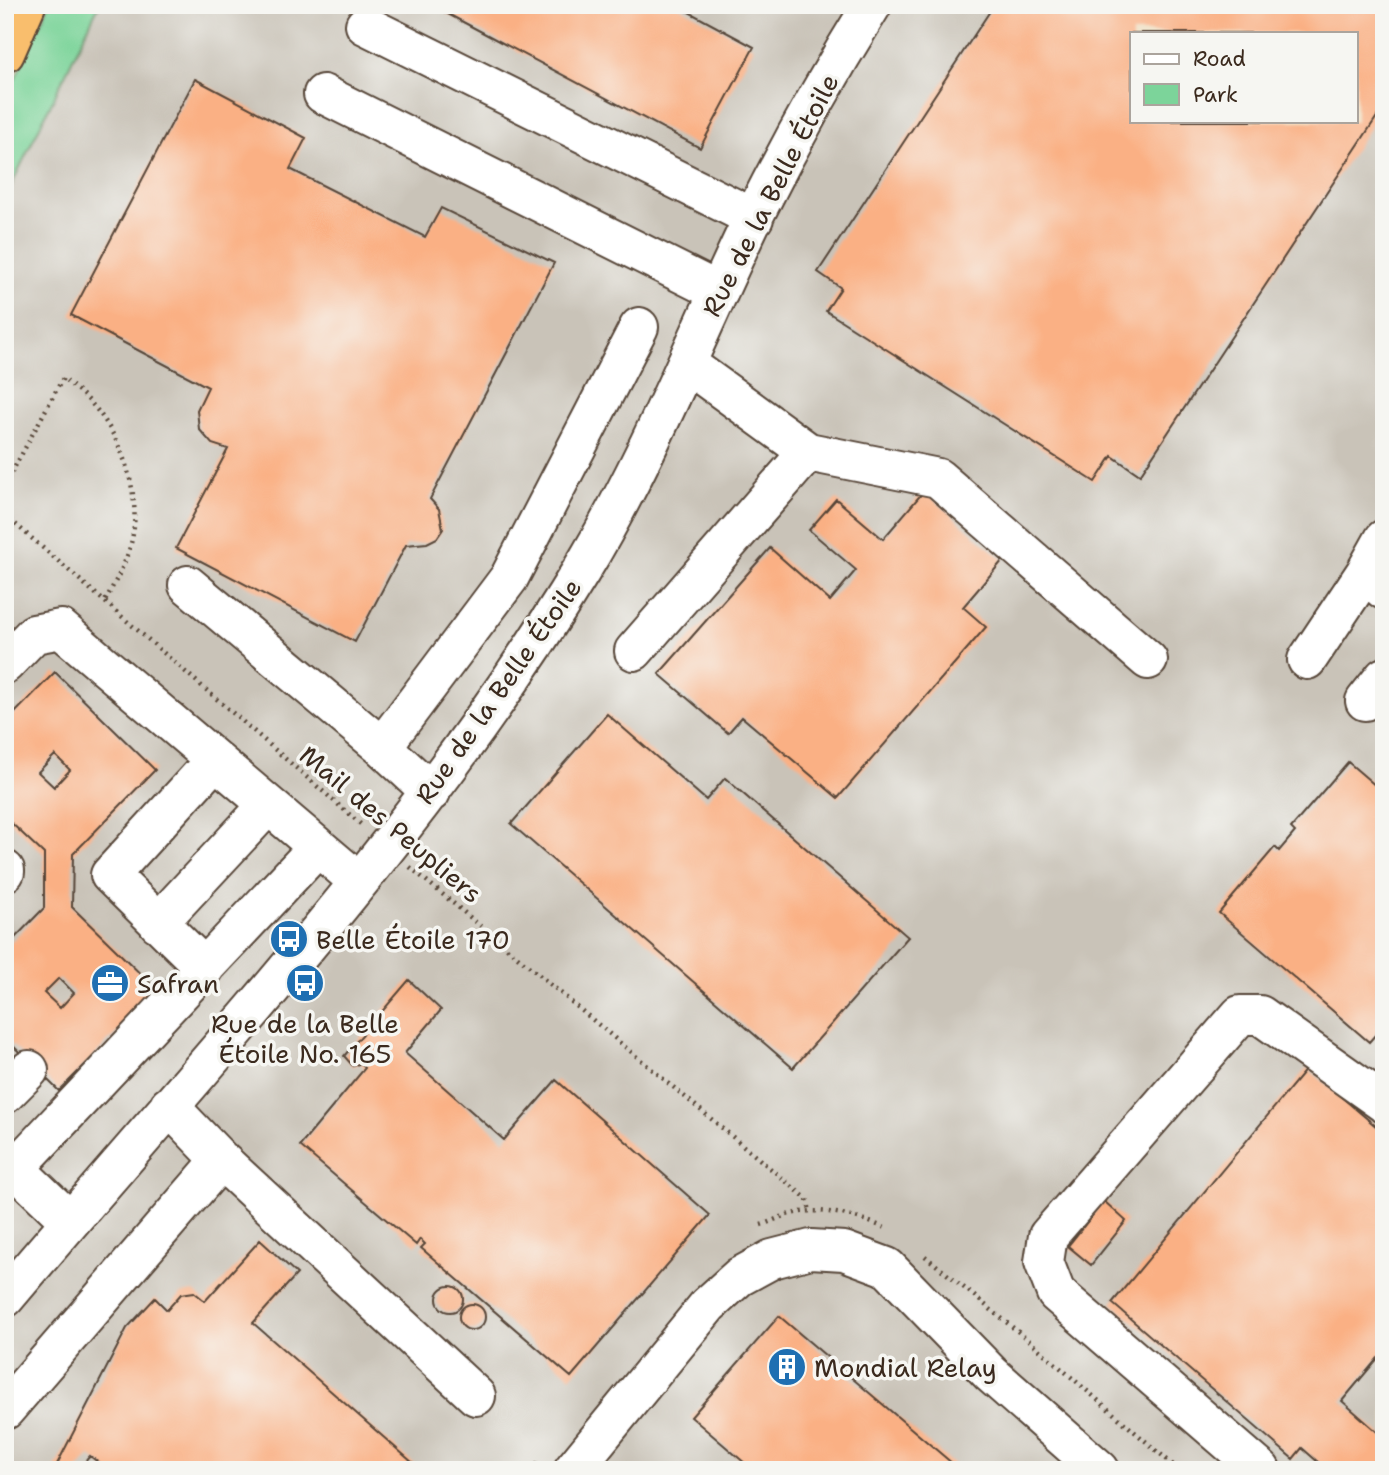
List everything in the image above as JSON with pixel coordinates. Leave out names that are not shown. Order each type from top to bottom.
[{"type":"highway","points":[[5,53],[26,5]]},
{"type":"street","name":"Rue de la Belle Étoile","points":[[5,1297],[386,847],[431,792],[524,663],[584,566],[635,470],[754,218],[868,6]]},
{"type":"street","points":[[365,25],[754,218]]},
{"type":"street","points":[[323,94],[719,292]]},
{"type":"street","points":[[382,747],[509,578],[639,327]]},
{"type":"street","points":[[687,364],[808,452],[938,478],[1148,660]]},
{"type":"street","points":[[634,651],[808,452]]},
{"type":"street","points":[[1307,660],[1374,581],[1384,539]]},
{"type":"street","points":[[188,585],[382,747],[431,792]]},
{"type":"street","points":[[5,664],[34,634],[61,629],[358,881]]},
{"type":"street","points":[[205,968],[110,875],[215,760]]},
{"type":"street","points":[[159,923],[268,805]]},
{"type":"street","points":[[70,1221],[9,1169],[205,968],[318,847]]},
{"type":"street","points":[[1261,1470],[1056,1293],[1044,1262],[1048,1236],[1240,1015],[1260,1015],[1384,1103]]},
{"type":"street","points":[[169,1106],[221,1160],[476,1396]]},
{"type":"street","points":[[5,1410],[221,1160]]},
{"type":"street","points":[[557,1464],[708,1306],[740,1278],[772,1259],[811,1249],[844,1251],[887,1267],[991,1374],[1100,1470]]},
{"type":"path","points":[[5,485],[63,378],[92,404],[114,436],[128,469],[134,502],[133,537],[122,569],[104,603]]},
{"type":"path","name":"Mail des Peupliers","points":[[5,515],[386,847],[807,1199],[810,1211]]},
{"type":"path","points":[[755,1228],[791,1214],[810,1211],[869,1220],[890,1230]]},
{"type":"path","points":[[921,1252],[1179,1470]]},
{"type":"path","points":[[533,1470],[557,1464]]},
{"type":"shaded area","points":[[99,5],[1384,5],[1384,1470],[5,1470],[5,198]]},
{"type":"green space","points":[[49,5],[99,5],[5,198],[5,100]]},
{"type":"building","points":[[431,5],[676,5],[754,47],[700,148]]},
{"type":"building","points":[[994,5],[1384,5],[1384,106],[1140,475],[1112,456],[1095,482],[826,311],[841,288],[818,272]]},
{"type":"building","points":[[195,79],[306,138],[290,169],[425,237],[441,208],[554,263],[430,499],[439,509],[443,529],[437,538],[427,543],[406,545],[355,642],[176,548],[228,449],[212,444],[199,429],[197,410],[208,387],[71,315]]},
{"type":"building","points":[[924,491],[1003,560],[963,607],[986,627],[838,798],[742,717],[728,733],[659,674],[770,548],[830,601],[856,570],[809,530],[836,499],[883,539]]},
{"type":"building","points":[[55,672],[155,770],[73,854],[72,907],[158,991],[59,1091],[5,1038],[5,948],[44,908],[44,854],[5,817],[5,723]],"holes":[[[55,755],[70,770],[54,787],[38,772]],[[59,978],[74,993],[60,1008],[44,993]]]},
{"type":"building","points":[[607,714],[706,800],[725,778],[908,937],[793,1068],[511,824]]},
{"type":"building","points":[[1348,762],[1384,793],[1384,1025],[1369,1042],[1219,913],[1275,847],[1279,851],[1295,832],[1291,828]]},
{"type":"building","points":[[409,980],[441,1010],[405,1053],[504,1140],[556,1080],[710,1215],[571,1377],[421,1248],[425,1244],[420,1239],[416,1245],[300,1146],[365,1068],[361,1063],[353,1066],[344,1056]]},
{"type":"building","points":[[1307,1068],[1384,1133],[1384,1363],[1378,1358],[1342,1401],[1384,1438],[1384,1470],[1327,1470],[1302,1448],[1293,1459],[1112,1303]]},
{"type":"building","points":[[1104,1201],[1126,1221],[1091,1265],[1068,1246]]},
{"type":"building","points":[[260,1240],[297,1274],[253,1323],[421,1470],[102,1470],[104,1467],[90,1456],[78,1470],[54,1470],[127,1328],[155,1298],[167,1310],[181,1294],[194,1292],[205,1301]]},
{"type":"building","points":[[450,1286],[459,1290],[463,1299],[459,1308],[450,1312],[441,1308],[437,1299],[441,1290]]},
{"type":"building","points":[[472,1304],[481,1308],[485,1317],[481,1326],[472,1330],[463,1326],[459,1317],[463,1308]]},
{"type":"building","name":"Mondial Relay","points":[[779,1316],[960,1470],[753,1470],[691,1417]]},
{"type":"place","name":"Belle Étoile 170","points":[[289,939]]},
{"type":"place","name":"Safran","points":[[110,983]]},
{"type":"place","name":"Rue de la Belle Étoile No. 165","points":[[305,983]]},
{"type":"place","name":"Mondial Relay","points":[[787,1367]]}]
